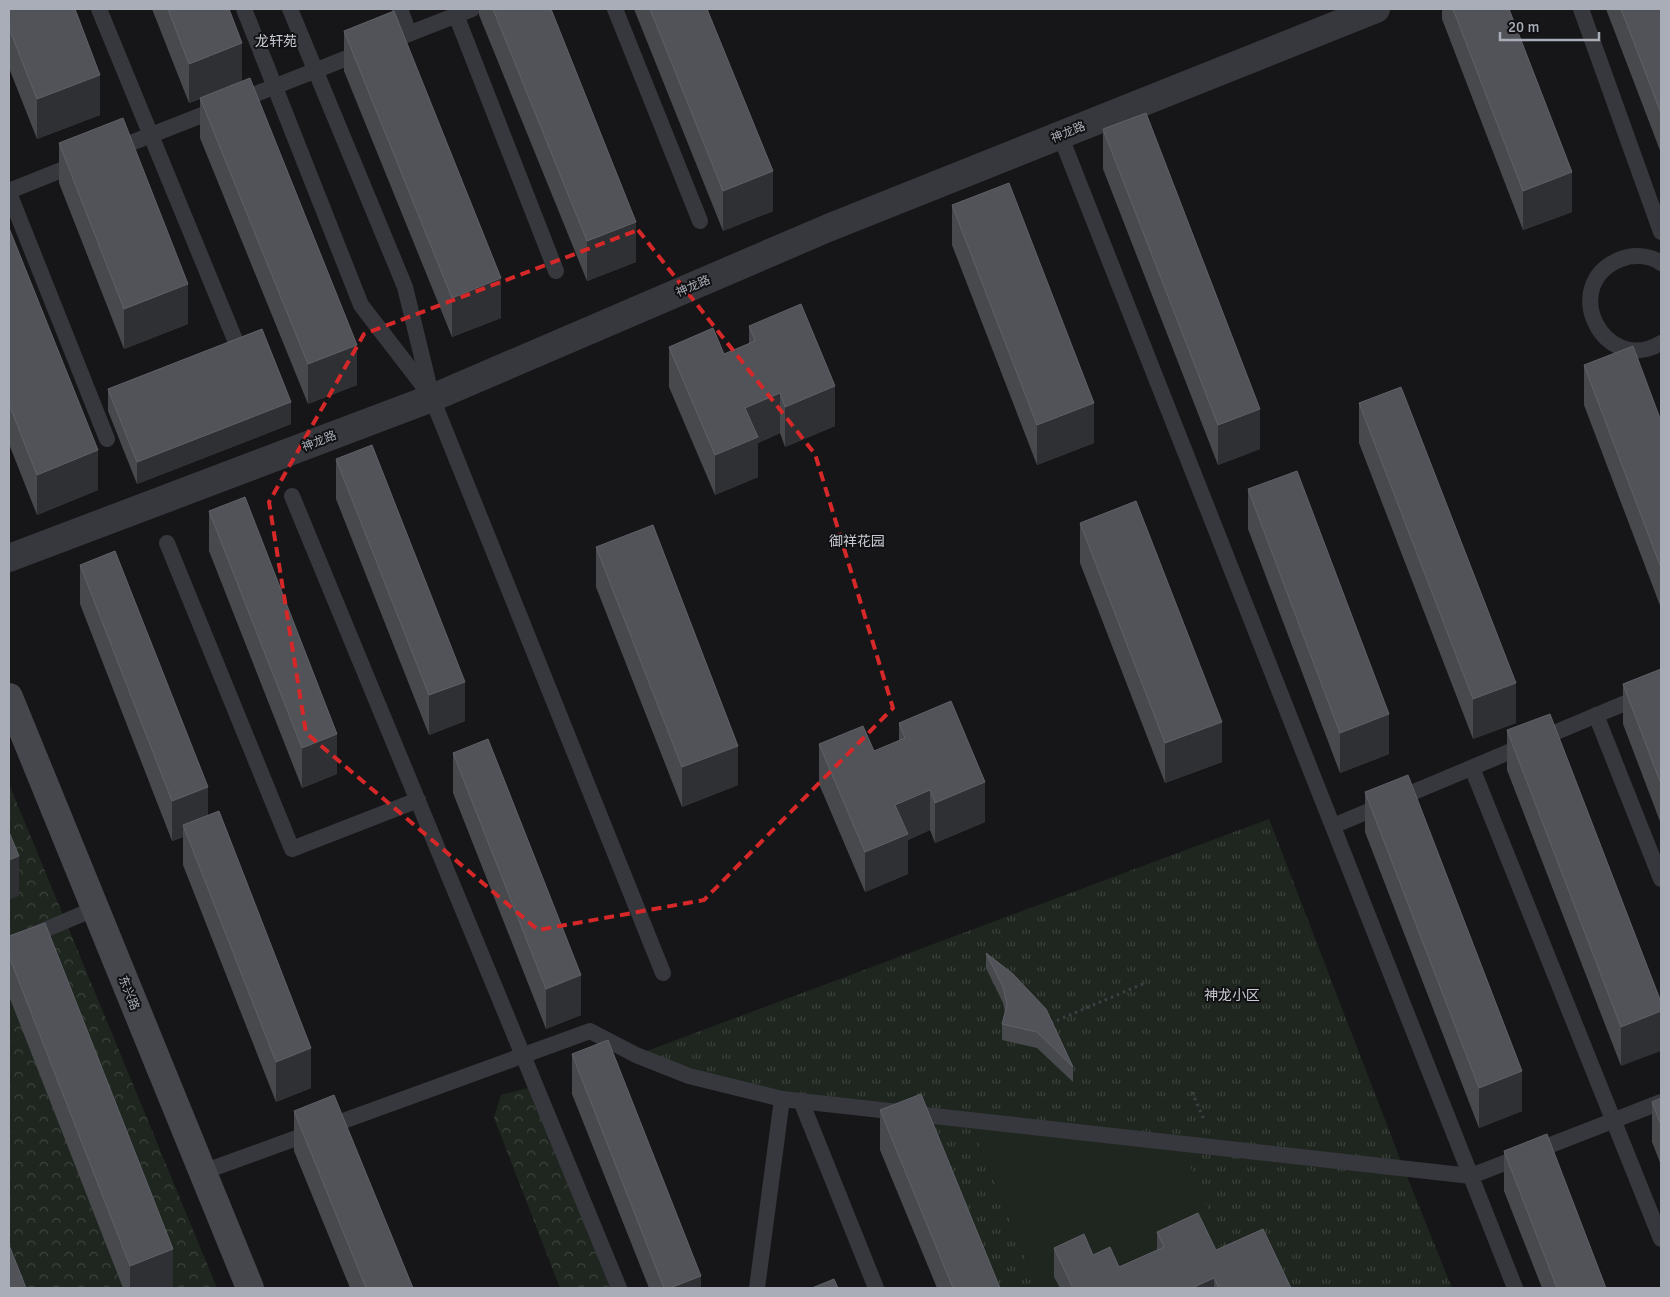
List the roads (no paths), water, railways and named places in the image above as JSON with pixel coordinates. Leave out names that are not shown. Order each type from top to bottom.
[{"type":"street","name":"神龙路","points":[[9,558],[432,398],[828,228],[1376,9]]},
{"type":"street","name":"东兴路","points":[[9,697],[249,1288]]},
{"type":"lane","points":[[99,9],[240,352]]},
{"type":"lane","points":[[244,9],[361,305],[432,398]]},
{"type":"lane","points":[[290,9],[405,288],[432,398],[663,973]]},
{"type":"lane","points":[[400,9],[410,33]]},
{"type":"lane","points":[[615,9],[700,221]]},
{"type":"lane","points":[[1581,9],[1661,232]]},
{"type":"lane","points":[[107,439],[9,192],[464,12],[556,271]]},
{"type":"lane","points":[[1060,135],[1515,1288]]},
{"type":"lane","points":[[1661,262],[1642,256],[1627,256],[1612,262],[1601,272],[1593,285],[1590,300],[1591,315],[1598,330],[1609,341],[1624,348],[1640,350],[1656,347],[1661,343]]},
{"type":"lane","points":[[292,496],[619,1288]]},
{"type":"lane","points":[[166,542],[292,849],[418,800]]},
{"type":"lane","points":[[1333,826],[1661,688]]},
{"type":"lane","points":[[1596,715],[1661,879]]},
{"type":"lane","points":[[1472,768],[1661,1239]]},
{"type":"lane","points":[[9,944],[94,909]]},
{"type":"lane","points":[[203,1172],[590,1031],[636,1055],[689,1076],[782,1099],[1471,1176],[1661,1102]]},
{"type":"lane","points":[[757,1288],[782,1099]]},
{"type":"lane","points":[[801,1101],[876,1288]]},
{"type":"district","name":"龙轩苑","points":[[276,41]]},
{"type":"district","name":"御祥花园","points":[[857,541]]},
{"type":"district","name":"神龙小区","points":[[1232,995]]}]
